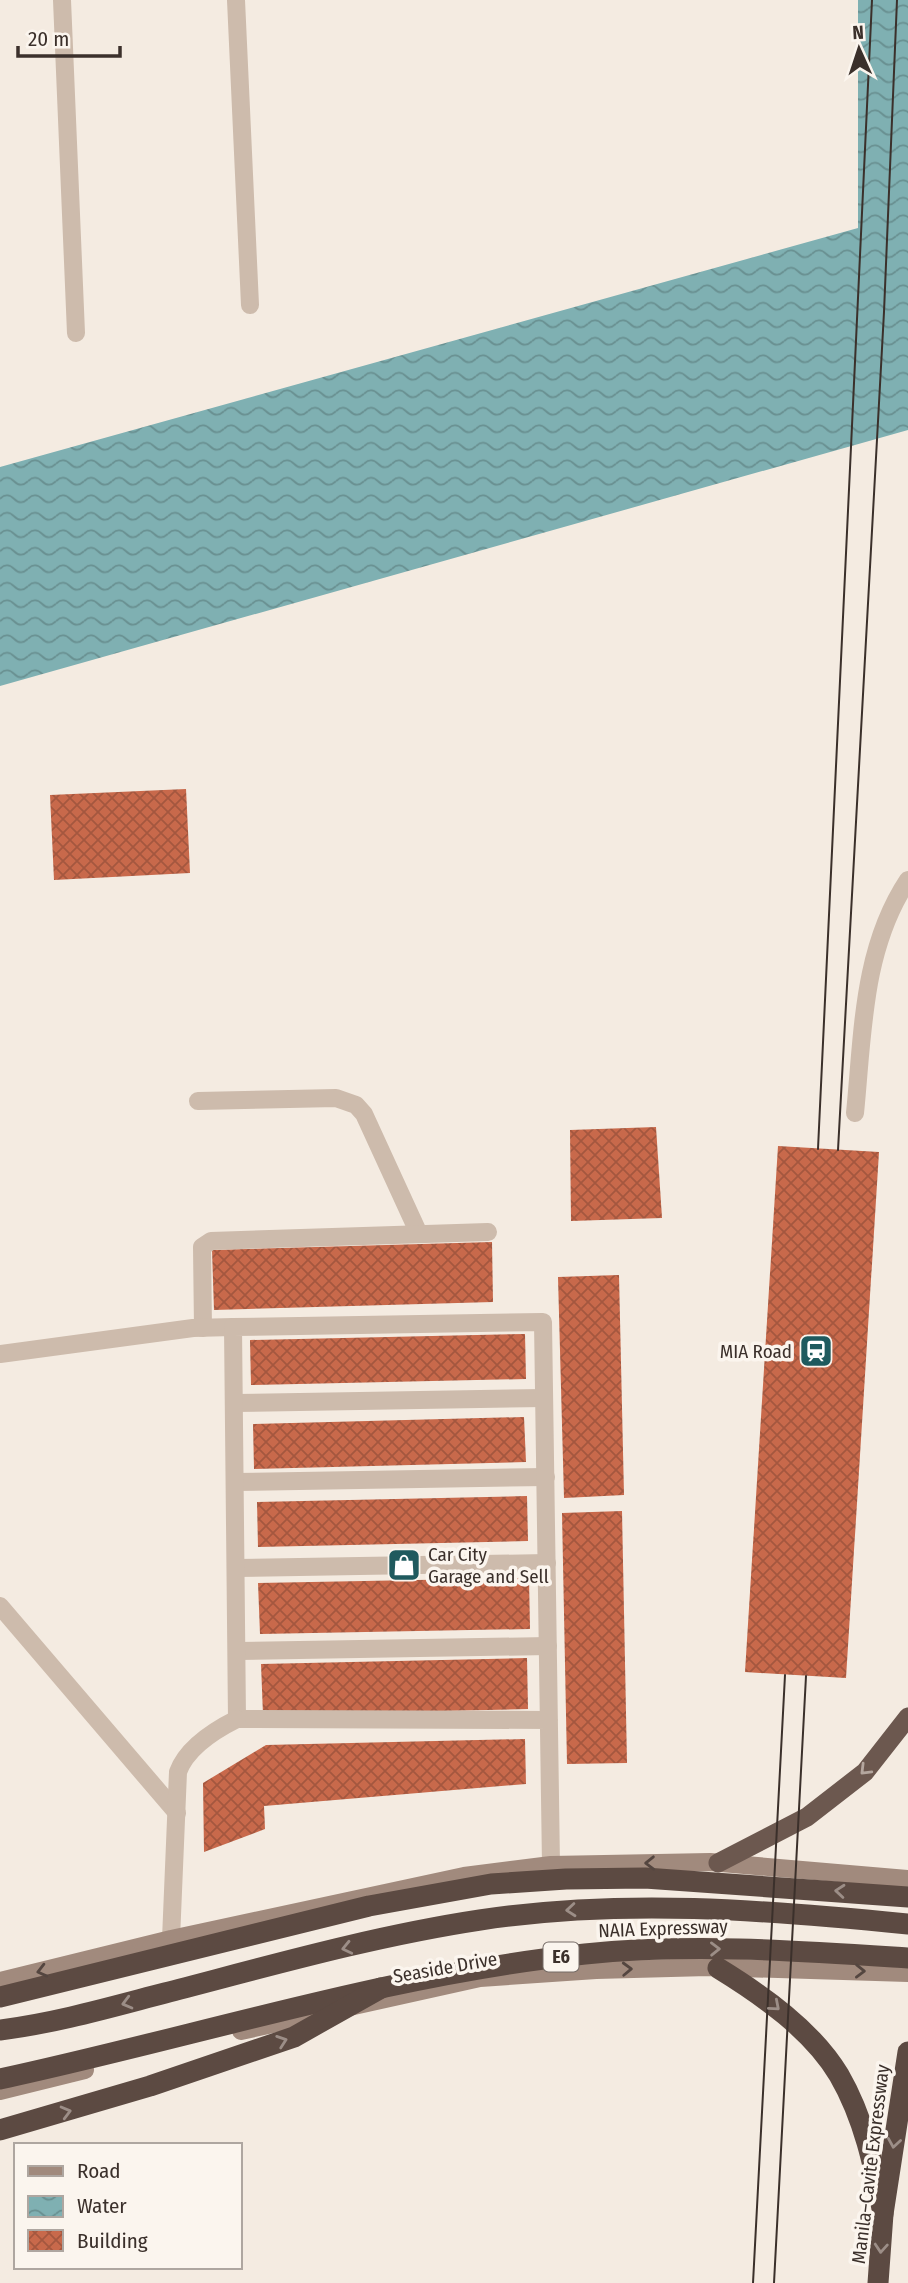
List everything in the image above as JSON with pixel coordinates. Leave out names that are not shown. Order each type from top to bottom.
[{"type":"highway","points":[[718,1863],[807,1817],[865,1772],[908,1717]]},
{"type":"highway","points":[[0,1997],[369,1906],[491,1884],[645,1878],[908,1897]]},
{"type":"highway","points":[[0,2030],[70,2018],[427,1929],[545,1912],[664,1906],[908,1924]]},
{"type":"highway","name":"NAIA Expressway","points":[[0,2079],[380,1988],[515,1963],[588,1954],[744,1949],[908,1958]]},
{"type":"highway","points":[[718,1968],[764,1996],[803,2032],[838,2072],[864,2129],[874,2163],[883,2214]]},
{"type":"highway","points":[[0,2130],[150,2087],[294,2037],[380,1988]]},
{"type":"highway","name":"Manila–Cavite Expressway","points":[[878,2283],[883,2214],[908,2052]]},
{"type":"main road","points":[[0,1981],[172,1939],[464,1876],[551,1865],[718,1863],[908,1880]]},
{"type":"main road","name":"Seaside Drive","points":[[0,2091],[246,2030],[480,1978],[596,1970],[718,1968],[908,1973]]},
{"type":"lane","points":[[62,0],[76,333]]},
{"type":"lane","points":[[236,0],[250,305]]},
{"type":"lane","points":[[855,1113],[868,980],[882,935],[908,880]]},
{"type":"lane","points":[[198,1101],[335,1098],[356,1105],[364,1114],[419,1234]]},
{"type":"lane","points":[[203,1328],[202,1247],[205,1243],[488,1232]]},
{"type":"lane","points":[[0,1354],[203,1328],[543,1322],[551,1865]]},
{"type":"lane","points":[[233,1327],[237,1719]]},
{"type":"lane","points":[[234,1403],[544,1398]]},
{"type":"lane","points":[[235,1482],[545,1477]]},
{"type":"lane","points":[[236,1569],[547,1563]]},
{"type":"lane","points":[[0,1606],[177,1813]]},
{"type":"lane","points":[[237,1651],[548,1646]]},
{"type":"lane","points":[[172,1939],[178,1772],[182,1763],[202,1741],[237,1719],[549,1720]]},
{"type":"water","points":[[858,0],[908,0],[908,430],[0,686],[0,467],[858,228]]},
{"type":"building","points":[[186,789],[190,873],[54,880],[50,795]]},
{"type":"building","points":[[656,1127],[662,1218],[571,1221],[570,1130]]},
{"type":"building","name":"MIA Road","points":[[778,1146],[879,1152],[846,1678],[745,1672]]},
{"type":"building","points":[[492,1242],[493,1302],[214,1310],[212,1250]]},
{"type":"building","points":[[619,1275],[624,1495],[564,1498],[558,1277]]},
{"type":"building","points":[[525,1334],[526,1379],[251,1385],[250,1340]]},
{"type":"building","points":[[524,1417],[526,1462],[254,1469],[253,1424]]},
{"type":"building","points":[[527,1496],[528,1541],[258,1547],[257,1502]]},
{"type":"building","points":[[622,1511],[627,1763],[567,1764],[562,1513]]},
{"type":"building","points":[[529,1578],[530,1629],[260,1634],[258,1583]]},
{"type":"building","points":[[527,1658],[528,1709],[263,1715],[261,1664]]},
{"type":"building","points":[[525,1739],[526,1784],[264,1806],[265,1829],[204,1852],[203,1783],[266,1745]]},
{"type":"tram line","points":[[818,1149],[872,0]]},
{"type":"tram line","points":[[838,1150],[884,312],[897,0]]},
{"type":"tram line","points":[[753,2283],[785,1675]]},
{"type":"tram line","points":[[774,2283],[806,1676]]},
{"type":"place","name":"MIA Road","points":[[816,1351]]},
{"type":"place","name":"Car City Garage and Sell","points":[[404,1565]]}]
